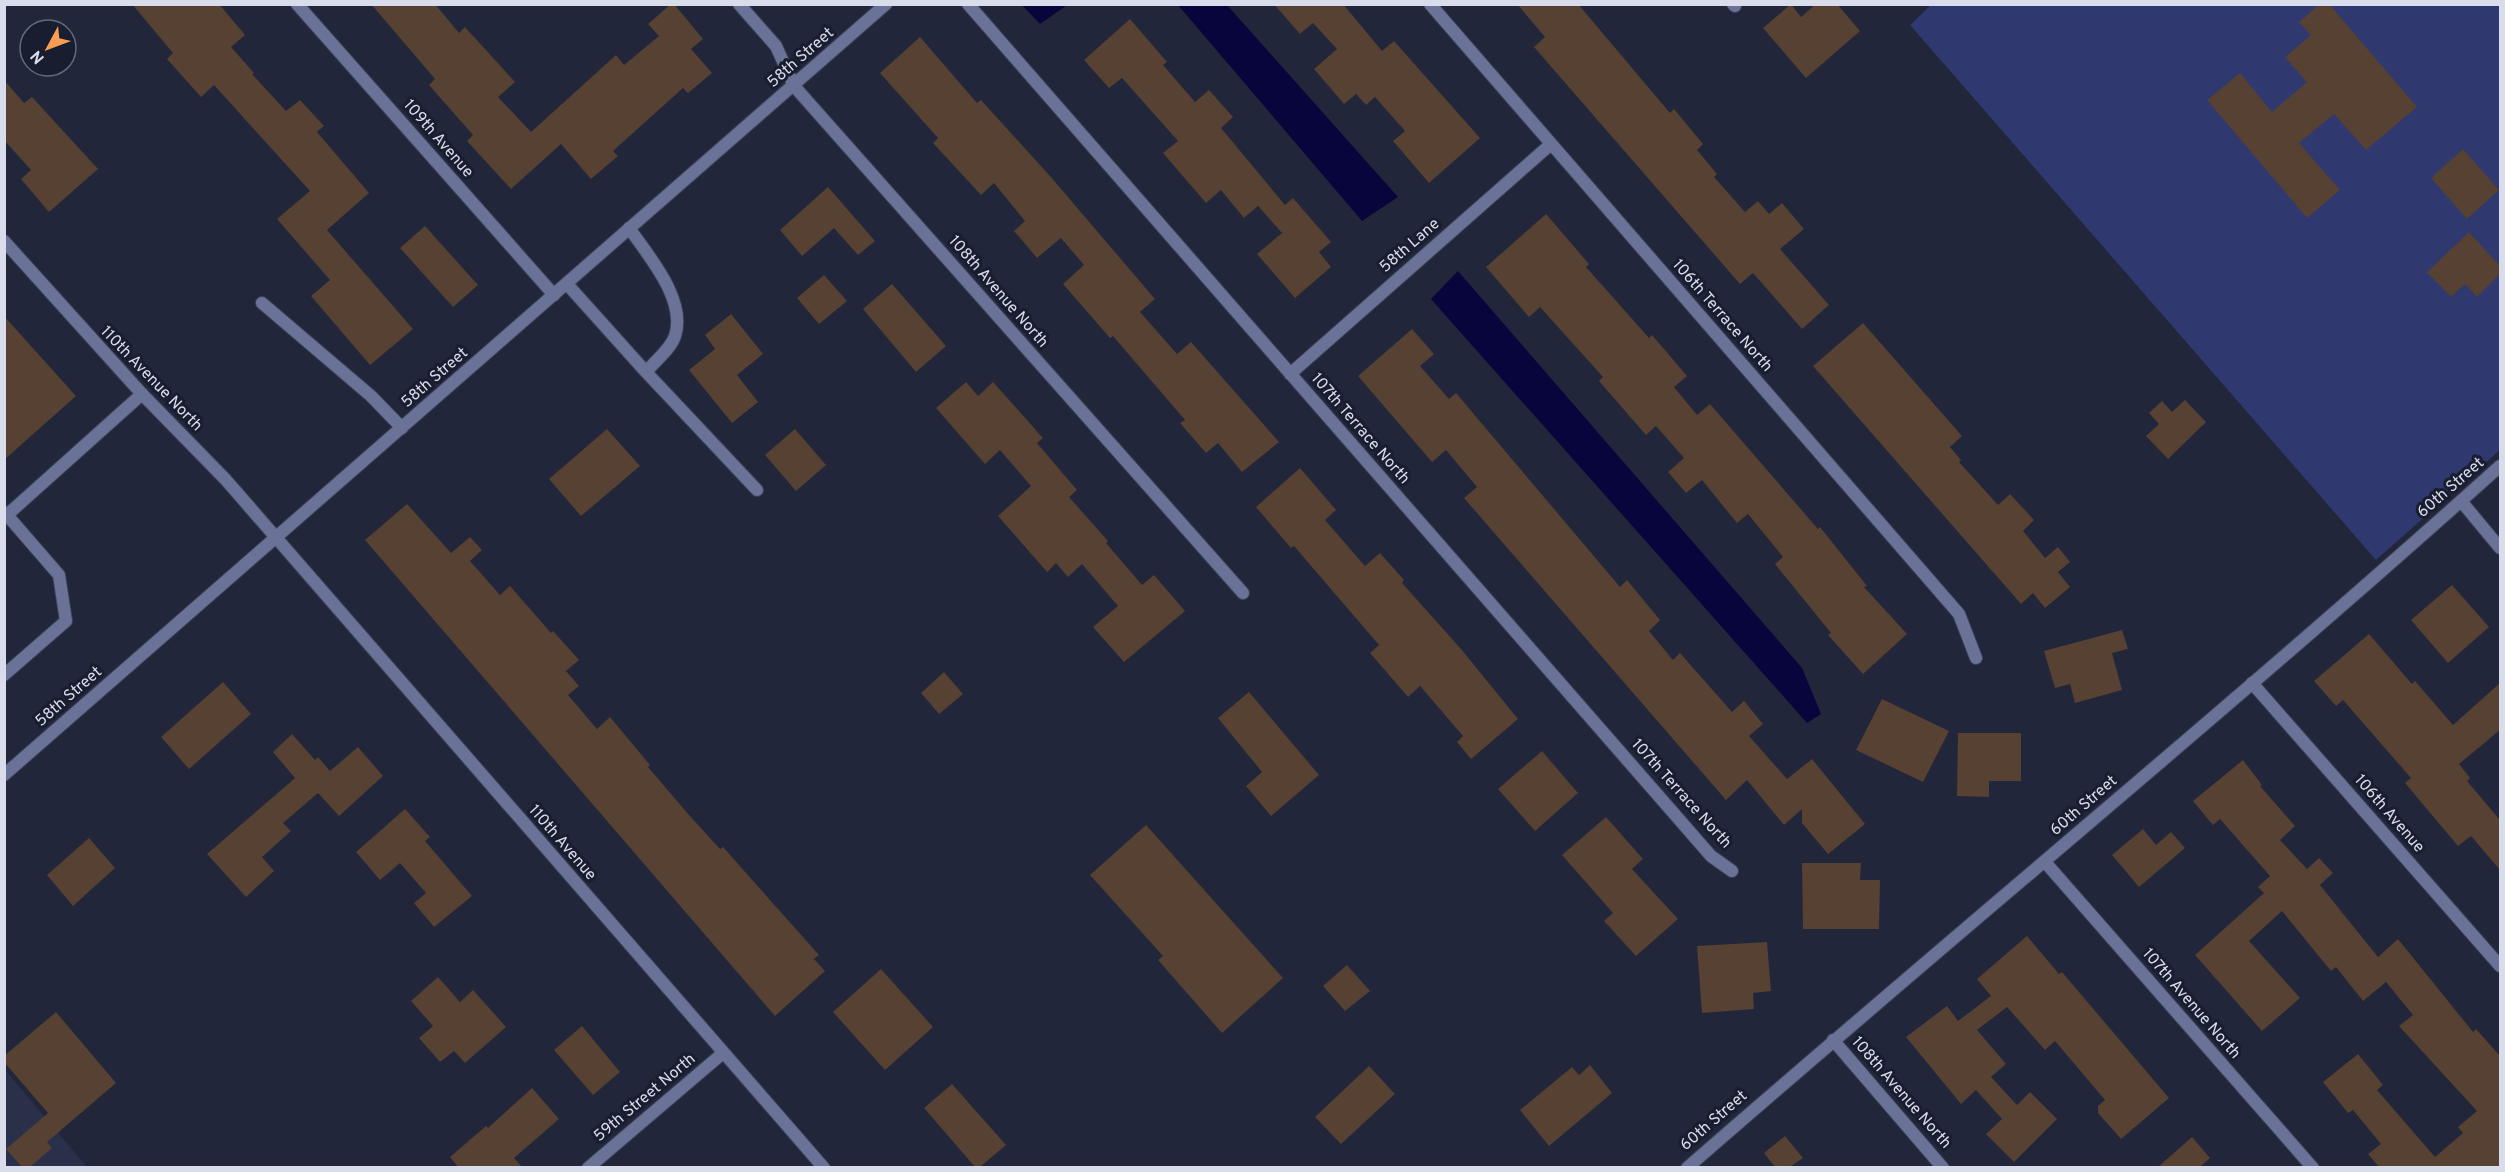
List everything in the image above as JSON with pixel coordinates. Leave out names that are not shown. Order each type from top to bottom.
[{"type":"street","name":"109th Avenue","points":[[297,4],[554,295]]},
{"type":"street","name":"108th Avenue North","points":[[739,4],[776,46],[794,86],[1243,593]]},
{"type":"street","name":"58th Street","points":[[4,775],[886,4]]},
{"type":"street","name":"107th Terrace North","points":[[968,4],[1711,856],[1732,871]]},
{"type":"street","name":"106th Terrace North","points":[[1430,4],[1959,614],[1976,658]]},
{"type":"street","name":"58th Lane","points":[[1290,374],[1551,144]]},
{"type":"street","points":[[629,228],[675,300],[676,335],[668,348],[646,372]]},
{"type":"street","name":"110th Avenue North","points":[[4,241],[142,394],[226,480],[276,538]]},
{"type":"street","points":[[567,284],[757,490]]},
{"type":"street","points":[[262,303],[371,396],[402,428]]},
{"type":"street","points":[[4,675],[66,621],[59,575],[6,514],[142,394]]},
{"type":"street","name":"60th Street","points":[[1687,1167],[1833,1040],[2045,862],[2500,466]]},
{"type":"street","points":[[2461,501],[2500,548]]},
{"type":"street","name":"110th Avenue","points":[[276,538],[824,1167]]},
{"type":"street","name":"106th Avenue","points":[[2252,683],[2500,966]]},
{"type":"street","name":"107th Avenue North","points":[[2045,862],[2313,1167]]},
{"type":"street","name":"108th Avenue North","points":[[1833,1040],[1943,1167]]},
{"type":"street","name":"59th Street North","points":[[588,1167],[723,1053]]},
{"type":"shaded area","points":[[1932,4],[2500,5],[2500,450],[2376,560],[1910,25]]},
{"type":"shaded area","points":[[1022,5],[1067,5],[1040,24]]},
{"type":"shaded area","points":[[1178,5],[1227,5],[1398,197],[1362,221]]},
{"type":"shaded area","points":[[1458,271],[1802,668],[1821,714],[1807,723],[1431,299]]},
{"type":"shaded area","points":[[5,1070],[87,1167],[5,1167]]},
{"type":"building","points":[[132,4],[219,4],[245,35],[231,47],[254,73],[252,74],[286,111],[300,100],[324,126],[317,132],[369,193],[327,230],[413,329],[370,365],[311,296],[330,280],[277,219],[310,191],[214,85],[201,97],[167,59],[173,53]]},
{"type":"building","points":[[371,4],[435,4],[459,33],[465,27],[515,82],[498,97],[531,132],[616,55],[624,65],[659,36],[648,24],[671,4],[674,4],[703,39],[691,49],[712,73],[688,93],[683,88],[613,151],[618,156],[591,179],[561,144],[511,189],[467,141],[473,135],[429,85],[435,79]]},
{"type":"building","points":[[1274,4],[1343,4],[1382,51],[1394,41],[1480,138],[1429,183],[1393,141],[1405,131],[1375,97],[1366,105],[1356,94],[1344,104],[1314,69],[1337,49],[1313,23],[1300,34]]},
{"type":"building","points":[[1517,4],[1578,4],[1670,113],[1674,109],[1703,144],[1697,150],[1717,174],[1714,177],[1745,212],[1758,201],[1769,214],[1782,203],[1804,229],[1780,249],[1829,305],[1802,329],[1753,273],[1740,284],[1534,47],[1545,37]]},
{"type":"building","points":[[1791,4],[1801,17],[1816,4],[1837,4],[1860,31],[1806,78],[1763,28]]},
{"type":"building","points":[[2320,4],[2329,4],[2417,107],[2366,150],[2334,114],[2299,143],[2340,190],[2307,218],[2207,100],[2240,73],[2272,112],[2307,82],[2285,57],[2311,35],[2299,22]]},
{"type":"building","points":[[1130,19],[1167,62],[1163,65],[1195,102],[1209,90],[1233,117],[1221,128],[1285,205],[1293,198],[1331,242],[1319,252],[1331,267],[1295,298],[1257,254],[1282,233],[1258,206],[1244,218],[1221,190],[1206,203],[1163,153],[1178,141],[1122,78],[1109,88],[1084,60]]},
{"type":"building","points":[[920,37],[977,103],[981,100],[1050,176],[1155,299],[1140,312],[1177,354],[1191,342],[1279,442],[1242,472],[1218,443],[1206,453],[1180,423],[1185,420],[1113,336],[1110,338],[1063,284],[1084,265],[1061,238],[1037,258],[1014,231],[1025,221],[994,183],[981,195],[933,143],[938,138],[880,73]]},
{"type":"building","points":[[4,80],[24,103],[32,97],[98,169],[49,212],[21,179],[31,170],[4,140]]},
{"type":"building","points":[[2463,149],[2499,190],[2467,219],[2431,178]]},
{"type":"building","points":[[828,187],[875,241],[858,255],[834,228],[802,256],[780,230]]},
{"type":"building","points":[[1546,214],[1589,264],[1586,267],[1649,338],[1652,335],[1687,376],[1674,387],[1697,415],[1710,404],[1818,529],[1820,527],[1867,586],[1864,587],[1907,634],[1863,674],[1828,635],[1831,633],[1775,564],[1783,557],[1748,514],[1737,523],[1702,480],[1686,493],[1668,472],[1684,458],[1656,426],[1646,435],[1599,381],[1603,377],[1540,307],[1529,317],[1486,267]]},
{"type":"building","points":[[425,226],[478,285],[453,307],[400,248]]},
{"type":"building","points":[[2469,232],[2500,266],[2500,274],[2477,297],[2465,284],[2451,297],[2427,272]]},
{"type":"building","points":[[824,275],[847,301],[819,324],[797,298]]},
{"type":"building","points":[[892,284],[946,346],[916,372],[863,309]]},
{"type":"building","points":[[731,314],[763,354],[737,375],[758,402],[732,423],[689,370],[715,349],[705,335]]},
{"type":"building","points":[[4,316],[76,396],[4,460]]},
{"type":"building","points":[[1863,323],[1962,436],[1950,447],[1961,460],[1959,462],[1998,505],[2010,494],[2034,520],[2023,531],[2045,558],[2058,547],[2070,562],[2058,572],[2070,587],[2045,608],[2033,593],[2021,604],[1813,366]]},
{"type":"building","points":[[1412,329],[1434,354],[1420,366],[1449,399],[1456,393],[1620,587],[1627,580],[1660,620],[1649,631],[1673,660],[1680,653],[1732,712],[1744,701],[1763,724],[1749,736],[1787,779],[1812,759],[1865,824],[1828,854],[1802,823],[1802,809],[1784,825],[1747,780],[1726,800],[1464,498],[1477,487],[1446,450],[1432,462],[1358,376]]},
{"type":"building","points":[[966,382],[978,396],[993,382],[1043,438],[1037,443],[1077,490],[1069,497],[1108,541],[1106,543],[1142,585],[1154,575],[1185,611],[1124,662],[1093,627],[1118,606],[1082,564],[1068,577],[1056,563],[1047,572],[998,516],[1031,486],[1000,450],[985,464],[936,408]]},
{"type":"building","points":[[2185,400],[2206,422],[2168,459],[2146,436],[2159,424],[2149,413],[2162,401],[2172,412]]},
{"type":"building","points":[[607,429],[640,466],[581,516],[549,479]]},
{"type":"building","points":[[795,429],[826,465],[796,491],[765,455]]},
{"type":"building","points":[[1300,468],[1336,510],[1325,520],[1365,566],[1380,553],[1404,580],[1402,583],[1461,649],[1518,719],[1471,759],[1457,742],[1463,736],[1420,686],[1408,697],[1370,653],[1379,645],[1294,546],[1291,548],[1256,507]]},
{"type":"building","points":[[407,504],[451,553],[470,537],[482,550],[470,561],[500,595],[510,586],[551,633],[553,631],[579,660],[566,671],[579,686],[568,695],[597,729],[610,717],[689,815],[720,849],[723,847],[819,955],[814,959],[825,971],[775,1016],[365,540]]},
{"type":"building","points":[[2452,585],[2489,627],[2448,663],[2411,620]]},
{"type":"building","points":[[2122,630],[2128,649],[2112,653],[2122,690],[2075,703],[2070,684],[2055,688],[2044,651]]},
{"type":"building","points":[[2369,634],[2412,684],[2415,681],[2453,725],[2500,683],[2500,730],[2459,764],[2470,778],[2467,781],[2500,820],[2500,870],[2471,836],[2458,846],[2405,783],[2411,778],[2343,700],[2336,706],[2314,681]]},
{"type":"building","points":[[944,672],[963,694],[939,714],[921,693]]},
{"type":"building","points":[[223,682],[251,714],[189,769],[161,737]]},
{"type":"building","points":[[1249,692],[1319,775],[1271,816],[1246,786],[1262,772],[1218,718]]},
{"type":"building","points":[[1882,699],[1949,731],[1923,782],[1856,750]]},
{"type":"building","points":[[1958,733],[2021,733],[2021,781],[1989,781],[1989,797],[1957,796]]},
{"type":"building","points":[[292,734],[315,760],[318,757],[330,771],[358,747],[383,776],[339,816],[318,793],[283,823],[291,831],[262,857],[274,871],[246,897],[207,854],[295,778],[273,752]]},
{"type":"building","points":[[1542,751],[1578,793],[1535,831],[1498,789]]},
{"type":"building","points":[[2243,760],[2262,785],[2260,786],[2295,826],[2280,840],[2307,869],[2319,858],[2333,873],[2320,885],[2378,957],[2398,939],[2473,1032],[2476,1029],[2500,1056],[2500,1167],[2379,1167],[2368,1154],[2381,1144],[2353,1110],[2348,1113],[2323,1082],[2358,1054],[2383,1085],[2377,1090],[2435,1157],[2463,1133],[2458,1127],[2477,1111],[2399,1026],[2413,1015],[2386,982],[2363,1001],[2336,967],[2331,971],[2282,911],[2249,941],[2300,998],[2262,1031],[2195,955],[2264,893],[2258,887],[2270,876],[2220,819],[2213,825],[2193,801]]},
{"type":"building","points":[[405,809],[430,837],[425,841],[472,896],[434,927],[414,903],[426,893],[400,863],[380,880],[356,852]]},
{"type":"building","points":[[1606,817],[1643,859],[1632,869],[1678,919],[1636,956],[1604,921],[1613,913],[1562,855]]},
{"type":"building","points":[[1146,825],[1283,978],[1222,1033],[1158,960],[1163,956],[1090,875]]},
{"type":"building","points":[[2143,829],[2156,845],[2171,832],[2185,848],[2139,887],[2112,855]]},
{"type":"building","points":[[89,838],[115,868],[73,906],[47,875]]},
{"type":"building","points":[[1802,863],[1861,863],[1860,880],[1880,880],[1879,929],[1803,929]]},
{"type":"building","points":[[2027,936],[2059,974],[2062,972],[2169,1098],[2121,1139],[2098,1113],[2098,1106],[2105,1100],[2055,1041],[2045,1050],[2007,1007],[1977,1030],[2006,1064],[1991,1077],[2017,1105],[2030,1092],[2057,1119],[2014,1162],[1986,1134],[2002,1119],[1976,1090],[1961,1104],[1906,1037],[1947,1006],[1958,1021],[1991,996],[1977,979]]},
{"type":"building","points":[[1767,942],[1771,991],[1753,993],[1754,1009],[1702,1013],[1697,946]]},
{"type":"building","points":[[1347,965],[1370,991],[1345,1011],[1323,986]]},
{"type":"building","points":[[881,969],[933,1027],[885,1070],[833,1012]]},
{"type":"building","points":[[438,977],[460,1002],[473,990],[506,1027],[465,1063],[454,1051],[440,1062],[419,1038],[433,1026],[411,1001]]},
{"type":"building","points":[[56,1012],[116,1083],[47,1142],[52,1148],[30,1167],[22,1167],[6,1149],[48,1113],[4,1062],[4,1056]]},
{"type":"building","points":[[582,1026],[620,1072],[593,1095],[554,1050]]},
{"type":"building","points":[[1590,1065],[1612,1093],[1549,1146],[1520,1110],[1572,1067],[1579,1075]]},
{"type":"building","points":[[1369,1066],[1395,1094],[1341,1144],[1315,1117]]},
{"type":"building","points":[[952,1084],[1006,1145],[980,1167],[975,1167],[924,1108]]},
{"type":"building","points":[[532,1088],[559,1119],[514,1158],[522,1167],[458,1167],[450,1157],[486,1126],[488,1128]]},
{"type":"building","points":[[1785,1136],[1803,1158],[1790,1167],[1775,1167],[1764,1153]]},
{"type":"building","points":[[2192,1137],[2210,1158],[2200,1167],[2158,1167]]}]
